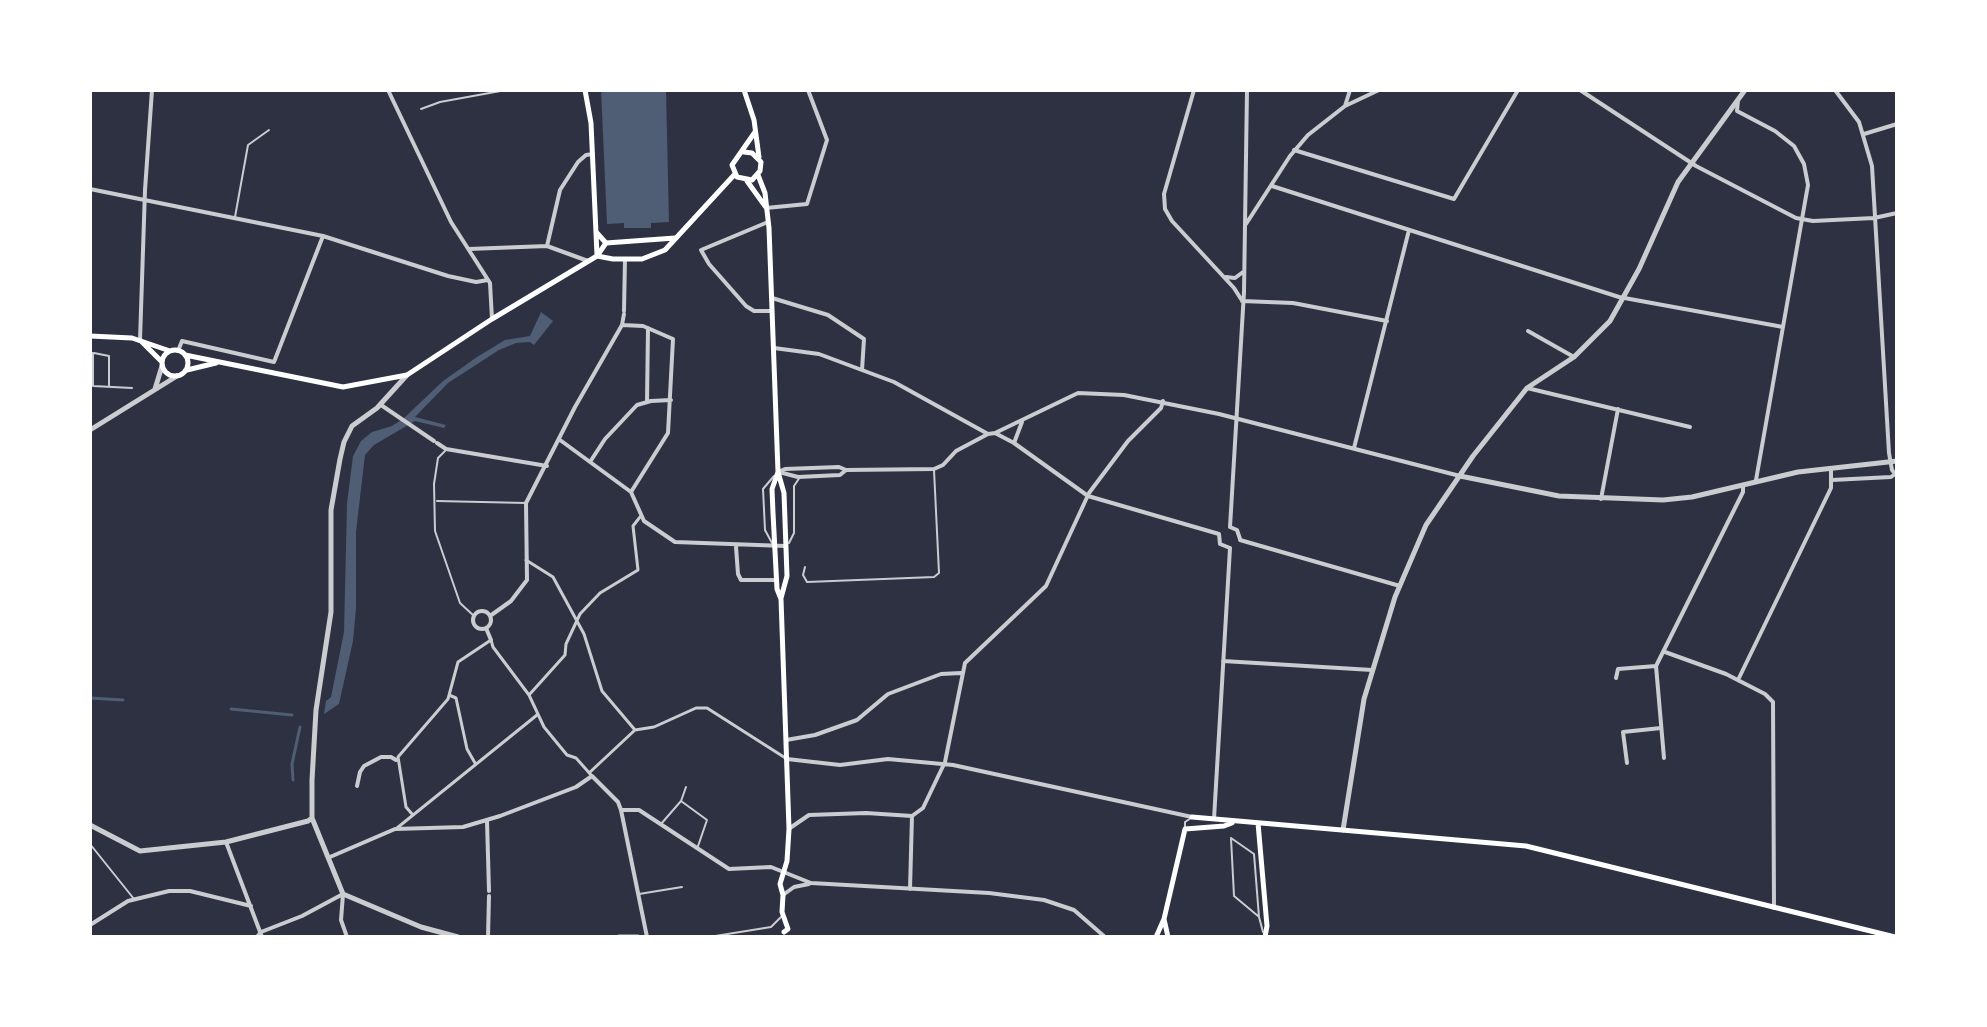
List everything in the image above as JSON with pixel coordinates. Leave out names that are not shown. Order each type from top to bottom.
[{"type":"main road","points":[[585,90],[591,118],[597,256]]},
{"type":"main road","points":[[744,90],[761,167],[758,175],[747,181]]},
{"type":"main road","points":[[755,132],[744,152],[734,160],[735,174],[747,181],[766,208]]},
{"type":"main road","points":[[744,152],[759,158]]},
{"type":"main road","points":[[597,256],[642,259],[660,253],[735,174]]},
{"type":"main road","points":[[758,175],[765,193],[768,222],[778,472],[784,493],[786,584],[781,599]]},
{"type":"main road","points":[[596,232],[606,243]]},
{"type":"main road","points":[[606,243],[676,238]]},
{"type":"main road","points":[[90,336],[140,340],[218,363],[343,387],[407,375],[597,256],[606,243]]},
{"type":"main road","points":[[140,340],[168,374],[177,376],[186,370],[218,363]]},
{"type":"main road","points":[[162,364],[170,351]]},
{"type":"main road","points":[[185,355],[188,362],[186,370]]},
{"type":"main road","points":[[778,472],[772,489],[774,546],[781,599],[787,759],[789,829],[785,871],[780,884],[786,930]]},
{"type":"main road","points":[[1192,817],[1526,846],[1895,937]]},
{"type":"main road","points":[[1156,937],[1164,919],[1185,829],[1224,826],[1232,822]]},
{"type":"main road","points":[[1258,823],[1268,937]]},
{"type":"main road","points":[[1164,919],[1168,937]]},
{"type":"street","points":[[140,340],[152,90]]},
{"type":"street","points":[[388,90],[405,118],[451,222],[488,280],[492,319]]},
{"type":"street","points":[[766,208],[807,204],[827,140],[808,90]]},
{"type":"street","points":[[1194,90],[1164,201],[1172,221],[1242,301]]},
{"type":"street","points":[[1230,527],[1244,269],[1247,90]]},
{"type":"street","points":[[1345,106],[1350,90]]},
{"type":"street","points":[[1245,225],[1259,208],[1294,150],[1308,135],[1345,106],[1379,90]]},
{"type":"street","points":[[1294,150],[1454,199],[1518,90]]},
{"type":"street","points":[[1580,90],[1691,163],[1804,220],[1877,218],[1897,213]]},
{"type":"street","points":[[1343,830],[1359,716],[1400,586],[1426,525],[1499,421],[1527,388],[1574,357],[1610,321],[1639,269],[1667,204],[1691,163],[1733,111],[1745,90]]},
{"type":"street","points":[[1832,480],[1896,475],[1872,166],[1864,134],[1853,111],[1838,91]]},
{"type":"street","points":[[1733,111],[1784,137],[1800,156],[1808,185],[1756,480]]},
{"type":"street","points":[[1864,134],[1897,124]]},
{"type":"street","points":[[547,246],[560,190],[578,162],[586,155],[593,154]]},
{"type":"street","points":[[1272,186],[1623,298],[1783,327]]},
{"type":"street","points":[[90,189],[323,236],[448,276],[476,282],[488,280]]},
{"type":"street","points":[[768,222],[701,250],[709,264],[746,306],[754,311],[772,311]]},
{"type":"street","points":[[1354,448],[1409,230]]},
{"type":"street","points":[[178,351],[182,341],[274,362],[323,236]]},
{"type":"street","points":[[468,249],[547,246],[588,261]]},
{"type":"street","points":[[490,616],[511,601],[527,580],[526,503],[575,407],[622,325],[625,259]]},
{"type":"street","points":[[1224,277],[1235,278],[1244,269]]},
{"type":"street","points":[[772,298],[828,315],[864,339],[862,370]]},
{"type":"street","points":[[1242,301],[1293,303],[1387,321]]},
{"type":"street","points":[[622,325],[648,328],[673,339],[668,433],[631,492]]},
{"type":"street","points":[[647,402],[648,328]]},
{"type":"street","points":[[1528,331],[1574,357]]},
{"type":"street","points":[[774,348],[819,354],[894,382],[988,434]]},
{"type":"street","points":[[155,390],[162,364]]},
{"type":"street","points":[[347,937],[341,920],[343,894],[312,818],[316,710],[331,612],[331,510],[344,442],[352,426],[381,405],[407,375]]},
{"type":"street","points":[[90,430],[177,376]]},
{"type":"street","points":[[1527,388],[1690,427]]},
{"type":"street","points":[[778,472],[785,469],[839,467],[846,470],[934,469],[956,451],[988,434],[1083,392],[1163,401],[1460,476],[1535,492],[1601,499],[1677,500],[1756,480],[1831,466],[1894,461]]},
{"type":"street","points":[[590,462],[605,439],[637,405],[671,400]]},
{"type":"street","points":[[789,829],[809,815],[866,813],[912,816],[923,808],[943,766],[965,663],[1046,586],[1088,496],[1128,441],[1161,408],[1163,401]]},
{"type":"street","points":[[381,405],[446,449],[547,466]]},
{"type":"street","points":[[1601,499],[1618,409]]},
{"type":"street","points":[[1014,443],[1023,420]]},
{"type":"street","points":[[995,433],[1088,496],[1219,534]]},
{"type":"street","points":[[560,440],[631,492],[647,524],[675,542],[785,546]]},
{"type":"street","points":[[1738,680],[1831,488],[1831,466]]},
{"type":"street","points":[[778,472],[800,477],[840,475],[846,470]]},
{"type":"street","points":[[1664,758],[1656,666],[1743,492],[1742,484]]},
{"type":"street","points":[[529,695],[565,655],[566,644],[577,621],[600,593],[638,570],[633,526],[641,516]]},
{"type":"street","points":[[1230,548],[1220,544],[1222,529],[1230,527],[1237,530],[1240,540]]},
{"type":"street","points":[[1240,540],[1400,586]]},
{"type":"street","points":[[1214,819],[1230,548],[1240,540]]},
{"type":"street","points":[[736,546],[740,579],[777,580]]},
{"type":"street","points":[[526,560],[553,577],[584,633],[602,691],[635,730]]},
{"type":"street","points":[[484,611],[491,621],[486,628],[476,626],[474,616],[484,611]]},
{"type":"street","points":[[486,628],[493,647],[529,695],[537,715],[567,755],[576,758],[618,802],[647,937]]},
{"type":"street","points":[[396,760],[449,695],[458,662],[491,640]]},
{"type":"street","points":[[1665,652],[1738,680],[1768,696],[1774,706],[1774,908]]},
{"type":"street","points":[[1222,661],[1372,670]]},
{"type":"street","points":[[1616,678],[1618,669],[1656,666]]},
{"type":"street","points":[[786,740],[815,735],[857,720],[888,694],[941,674],[961,673]]},
{"type":"street","points":[[449,695],[456,698],[467,749],[475,763]]},
{"type":"street","points":[[395,829],[463,827],[532,806],[576,787],[635,730],[654,727],[696,708],[707,708],[787,759],[840,765],[888,759],[953,765],[1192,817]]},
{"type":"street","points":[[330,857],[395,829],[537,715]]},
{"type":"street","points":[[1622,725],[1627,763]]},
{"type":"street","points":[[1623,732],[1661,728]]},
{"type":"street","points":[[357,786],[364,766],[381,757],[391,757],[396,760],[406,807],[412,814]]},
{"type":"street","points":[[621,810],[639,810],[729,869],[771,867],[811,883],[989,893],[1044,900],[1069,907],[1102,937]]},
{"type":"street","points":[[910,889],[912,816]]},
{"type":"street","points":[[90,825],[140,851],[226,842],[312,818]]},
{"type":"street","points":[[487,820],[488,937]]},
{"type":"street","points":[[226,842],[260,935],[343,894]]},
{"type":"street","points":[[783,895],[794,887],[811,883]]},
{"type":"street","points":[[90,925],[134,899],[169,891],[190,891],[251,906]]},
{"type":"street","points":[[343,894],[421,927],[458,937]]},
{"type":"street","points":[[619,937],[638,937]]},
{"type":"lane","points":[[421,109],[440,102],[506,90]]},
{"type":"lane","points":[[235,219],[248,145],[269,130]]},
{"type":"lane","points":[[109,386],[109,356],[91,353],[92,384],[97,387],[132,388]]},
{"type":"lane","points":[[446,449],[438,458],[434,484],[435,531],[460,603],[474,616]]},
{"type":"lane","points":[[805,567],[803,575],[807,582],[934,577],[939,573],[934,469]]},
{"type":"lane","points":[[785,546],[792,541],[794,533],[794,486],[800,477]]},
{"type":"lane","points":[[436,501],[526,503]]},
{"type":"lane","points":[[660,825],[681,801],[686,787]]},
{"type":"lane","points":[[681,801],[707,820],[697,850]]},
{"type":"lane","points":[[1185,829],[1185,822],[1192,817]]},
{"type":"lane","points":[[1259,917],[1234,896],[1231,838],[1254,854],[1259,917],[1268,937]]},
{"type":"lane","points":[[90,844],[134,899]]},
{"type":"lane","points":[[638,894],[682,887]]},
{"type":"lane","points":[[709,937],[771,927],[777,923],[782,912]]},
{"type":"water","points":[[601,90],[666,90],[669,222],[651,223],[651,228],[624,228],[624,223],[607,224]]},
{"type":"water","points":[[541,312],[553,321],[534,345],[530,342],[516,343],[499,350],[448,383],[415,417],[446,425],[444,428],[415,421],[374,445],[365,455],[356,532],[353,641],[339,704],[324,714],[326,701],[331,697],[344,632],[347,503],[353,456],[361,441],[372,432],[392,426],[404,418],[443,381],[477,357],[505,340],[530,336]]},
{"type":"waterway","points":[[90,698],[123,700]]},
{"type":"waterway","points":[[231,709],[292,715]]},
{"type":"waterway","points":[[293,780],[292,764],[300,727]]}]
